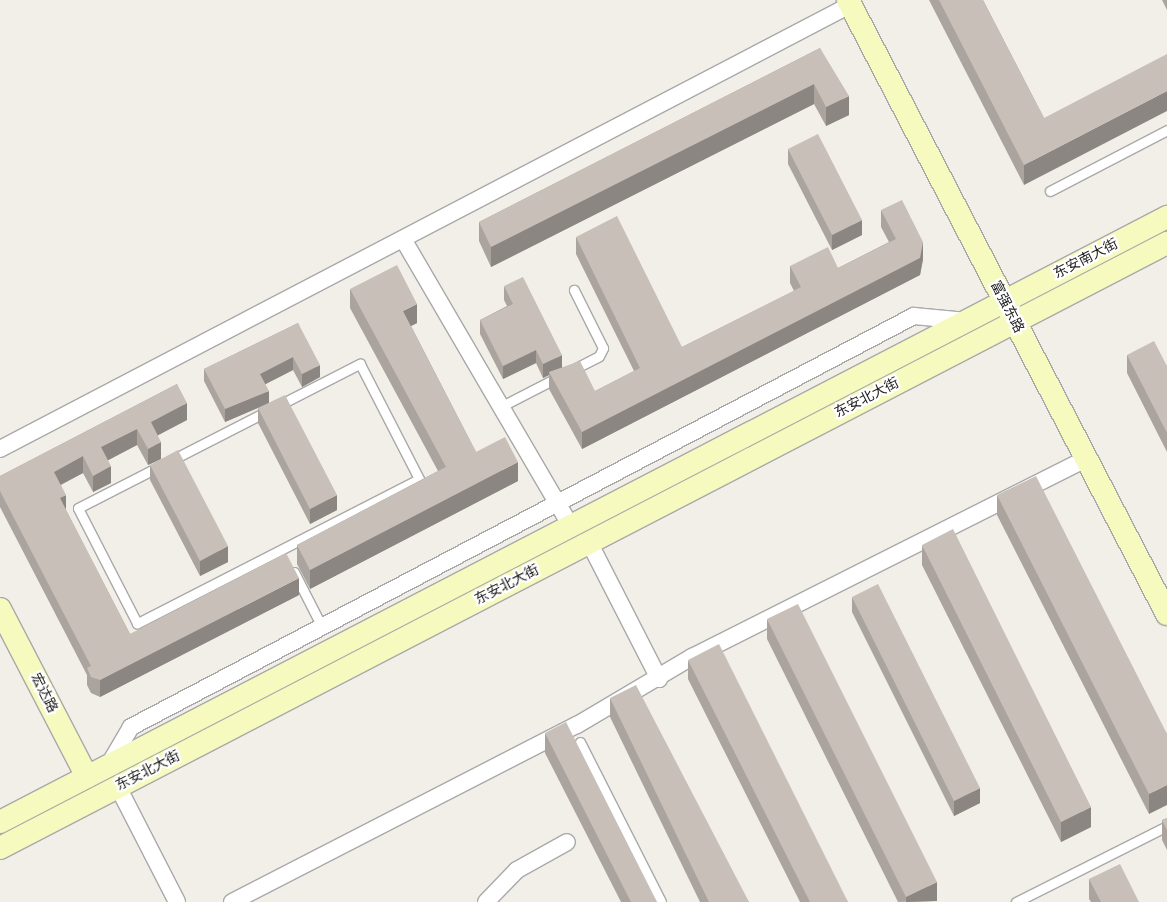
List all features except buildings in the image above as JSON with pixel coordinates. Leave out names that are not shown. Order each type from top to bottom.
[{"type":"main road","name":"富强东路","points":[[849,3],[1167,614]]},
{"type":"main road","name":"东安南大街","points":[[1004,301],[1167,217]]},
{"type":"main road","name":"东安南大街","points":[[1015,322],[1167,243]]},
{"type":"main road","name":"东安北大街","points":[[0,822],[1004,301]]},
{"type":"main road","name":"东安北大街","points":[[0,848],[1015,322]]},
{"type":"main road","name":"宏达路","points":[[2,618],[88,777]]},
{"type":"street","points":[[0,450],[849,3]]},
{"type":"street","points":[[403,239],[571,526]]},
{"type":"street","points":[[108,766],[131,727],[914,316],[967,321]]},
{"type":"street","points":[[232,902],[659,679],[692,657],[1086,459]]},
{"type":"street","points":[[589,542],[659,679]]},
{"type":"street","points":[[118,787],[177,902]]},
{"type":"street","points":[[486,902],[517,870],[567,842]]},
{"type":"lane","points":[[1050,191],[1167,130]]},
{"type":"lane","points":[[500,407],[599,356],[603,348],[574,290]]},
{"type":"lane","points":[[360,364],[419,479],[282,549],[137,623],[78,508],[360,364]]},
{"type":"lane","points":[[282,549],[322,627]]},
{"type":"lane","points":[[580,742],[661,902]]},
{"type":"lane","points":[[1016,902],[1167,826]]}]
